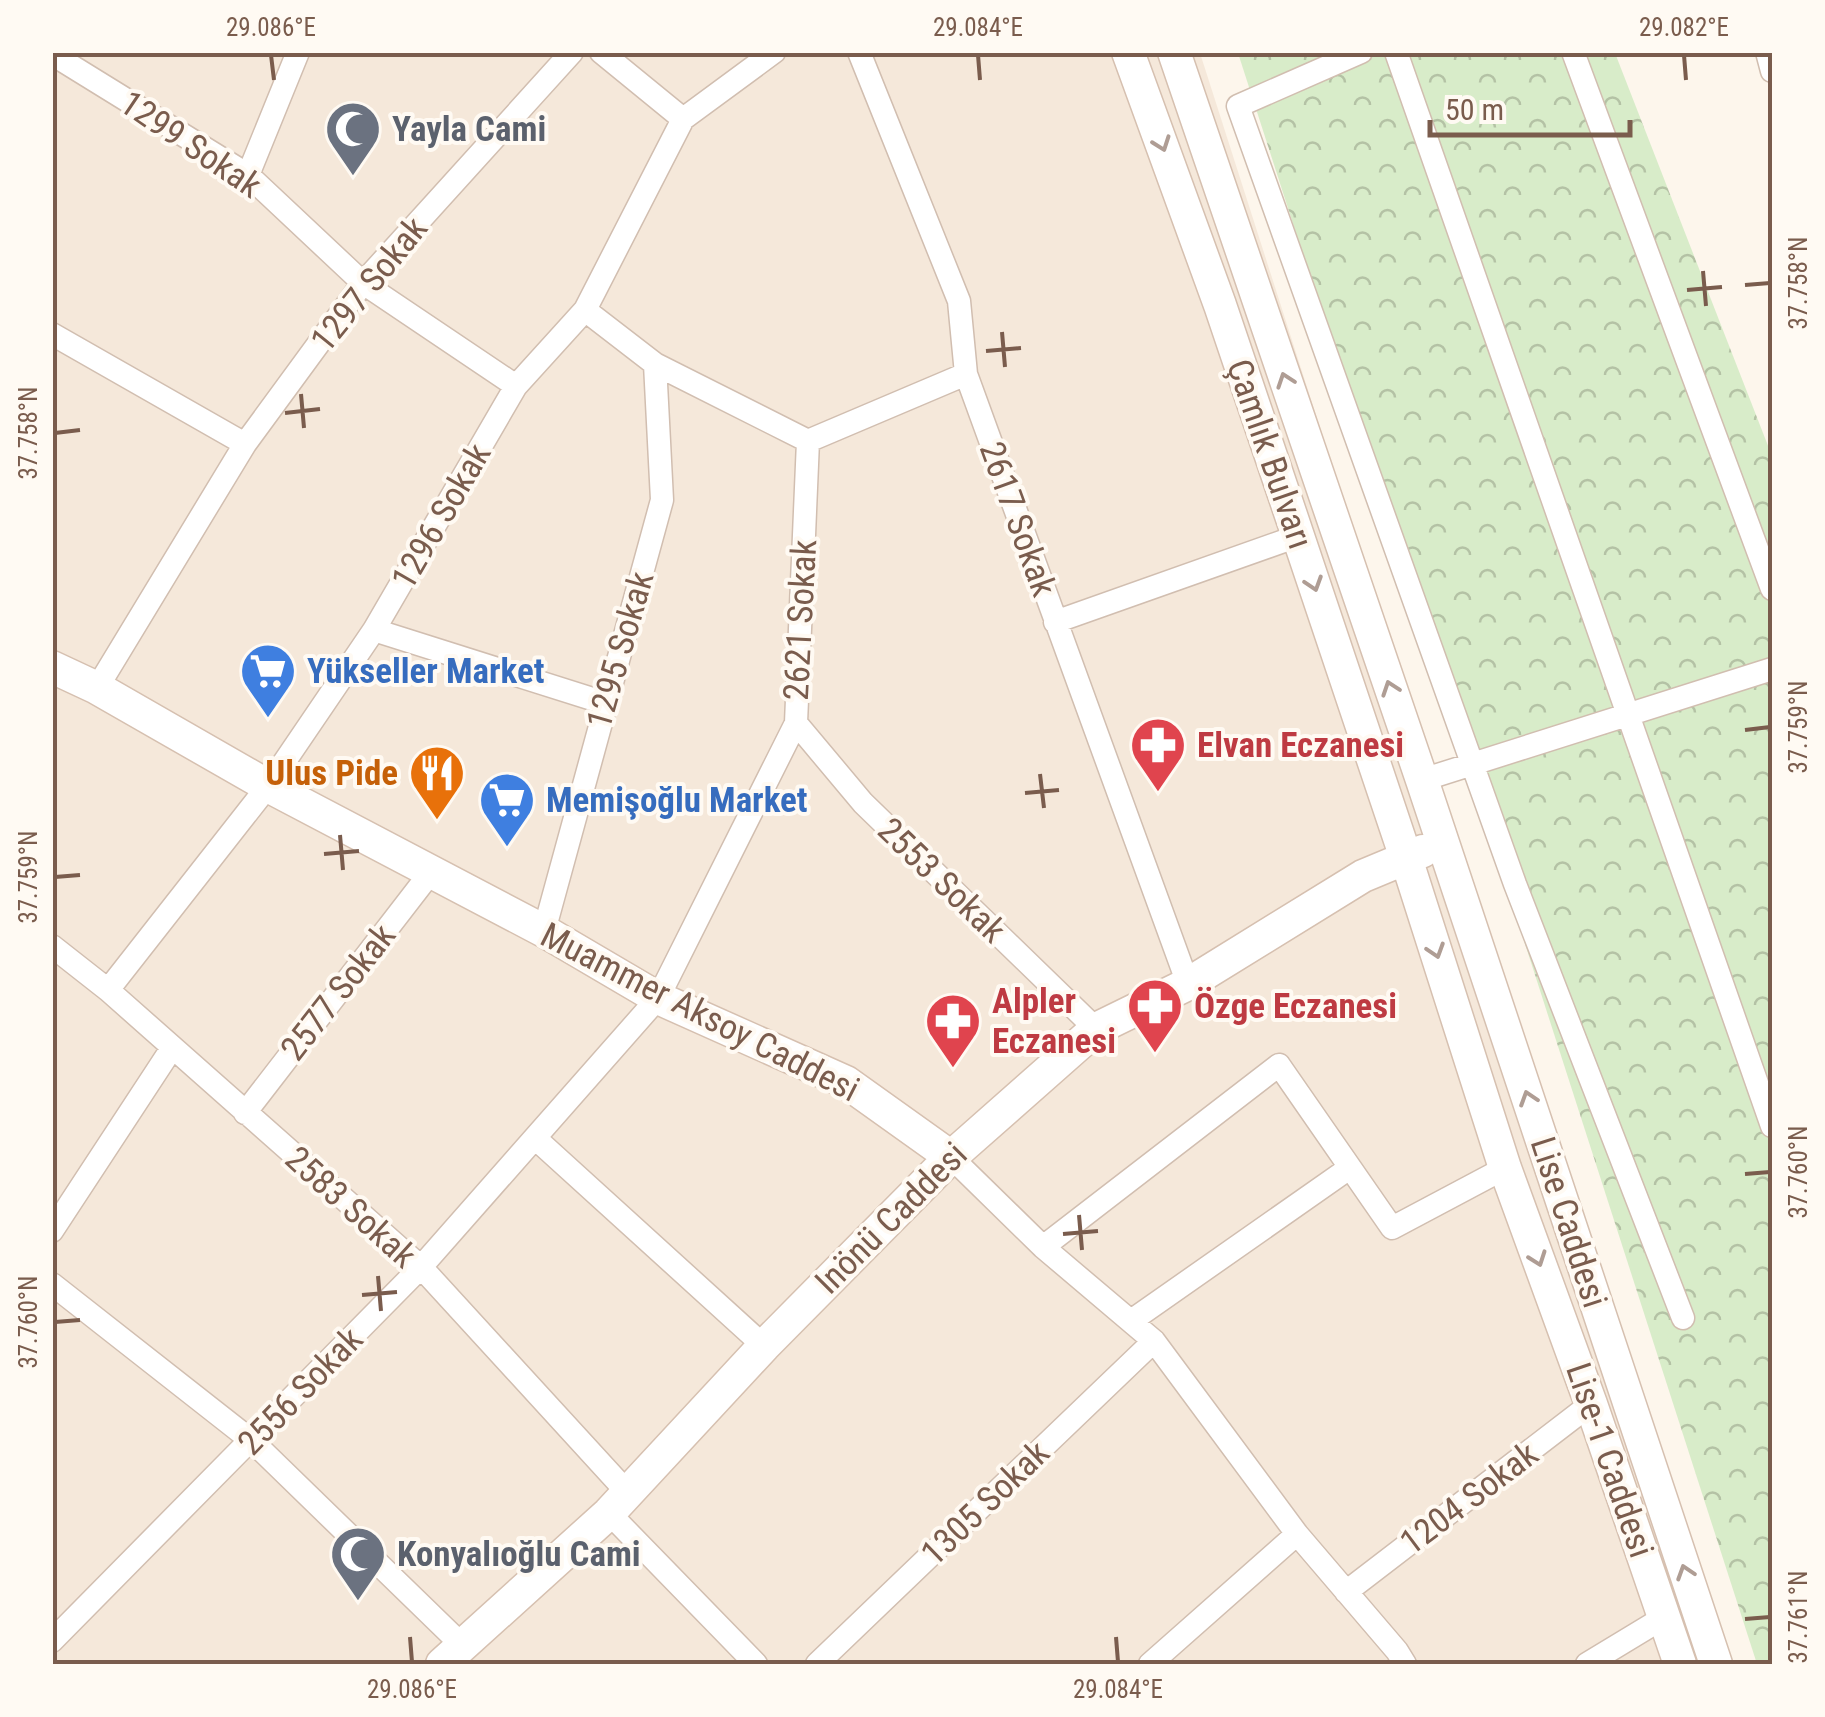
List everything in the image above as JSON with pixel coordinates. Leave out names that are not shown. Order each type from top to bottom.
[{"type":"main road","name":"Çamlık Bulvarı","points":[[1128,52],[1406,858]]},
{"type":"main road","name":"Çamlık Bulvarı","points":[[1174,52],[1422,780]]},
{"type":"main road","name":"Muammer Aksoy Caddesi","points":[[52,667],[544,931],[658,998],[846,1082],[951,1156]]},
{"type":"main road","name":"Lise Caddesi","points":[[1422,780],[1716,1664]]},
{"type":"main road","name":"Inönü Caddesi","points":[[452,1655],[618,1502],[951,1156],[1096,1029],[1188,984],[1363,876],[1442,844]]},
{"type":"main road","name":"Lise-1 Caddesi","points":[[1406,858],[1505,1168],[1680,1664]]},
{"type":"street","points":[[248,175],[298,52]]},
{"type":"street","name":"1297 Sokak","points":[[97,688],[246,444],[363,282],[572,52]]},
{"type":"street","points":[[601,52],[684,119]]},
{"type":"street","name":"1296 Sokak","points":[[108,990],[268,786],[374,630],[516,386],[585,310],[684,119],[774,52]]},
{"type":"street","name":"2617 Sokak","points":[[859,52],[959,302],[966,374],[1188,984]]},
{"type":"street","points":[[1362,52],[1238,106],[1516,884],[1683,1318]]},
{"type":"street","points":[[1396,52],[1772,1126]]},
{"type":"street","points":[[1573,52],[1772,589]]},
{"type":"street","points":[[1767,52],[1772,71]]},
{"type":"street","name":"1299 Sokak","points":[[52,54],[248,175],[363,282],[516,386]]},
{"type":"street","points":[[585,310],[655,364],[808,442],[966,374]]},
{"type":"street","points":[[52,334],[246,444]]},
{"type":"street","name":"1295 Sokak","points":[[544,931],[662,500],[655,364]]},
{"type":"street","name":"2621 Sokak","points":[[658,998],[796,723],[808,442]]},
{"type":"street","points":[[1055,622],[1298,536]]},
{"type":"street","points":[[374,630],[604,703]]},
{"type":"street","points":[[1422,780],[1772,669]]},
{"type":"street","name":"2553 Sokak","points":[[796,723],[863,803],[1096,1029]]},
{"type":"street","name":"2577 Sokak","points":[[245,1112],[431,872]]},
{"type":"street","name":"2583 Sokak","points":[[52,946],[108,990],[420,1268],[756,1664]]},
{"type":"street","name":"2556 Sokak","points":[[52,1642],[420,1268],[658,998]]},
{"type":"street","points":[[52,1231],[61,1200],[172,1048]]},
{"type":"street","points":[[1043,1247],[1278,1065],[1392,1228],[1505,1168]]},
{"type":"street","points":[[535,1138],[764,1346]]},
{"type":"street","name":"Muammer Aksoy Caddesi","points":[[951,1156],[1043,1247],[1154,1341],[1297,1534],[1405,1664]]},
{"type":"street","points":[[1131,1322],[1348,1169]]},
{"type":"street","points":[[52,1284],[252,1440],[452,1655]]},
{"type":"street","name":"1305 Sokak","points":[[816,1664],[1154,1341]]},
{"type":"street","name":"1204 Sokak","points":[[1346,1592],[1591,1404]]},
{"type":"street","points":[[1150,1664],[1297,1534]]},
{"type":"street","points":[[1587,1664],[1664,1618]]},
{"type":"shaded area","points":[[52,53],[1200,53],[1716,1664],[53,1664]]},
{"type":"green space","points":[[1238,53],[1615,53],[1772,456],[1772,1664],[1757,1664]]},
{"type":"place","name":"Yayla Cami","points":[[353,178]]},
{"type":"place","name":"Yükseller Market","points":[[268,720]]},
{"type":"place","name":"Elvan Eczanesi","points":[[1158,794]]},
{"type":"place","name":"Ulus Pide","points":[[437,822]]},
{"type":"place","name":"Memişoğlu Market","points":[[507,849]]},
{"type":"place","name":"Özge Eczanesi","points":[[1155,1055]]},
{"type":"place","name":"Alpler Eczanesi","points":[[953,1070]]},
{"type":"place","name":"Konyalıoğlu Cami","points":[[358,1603]]}]
